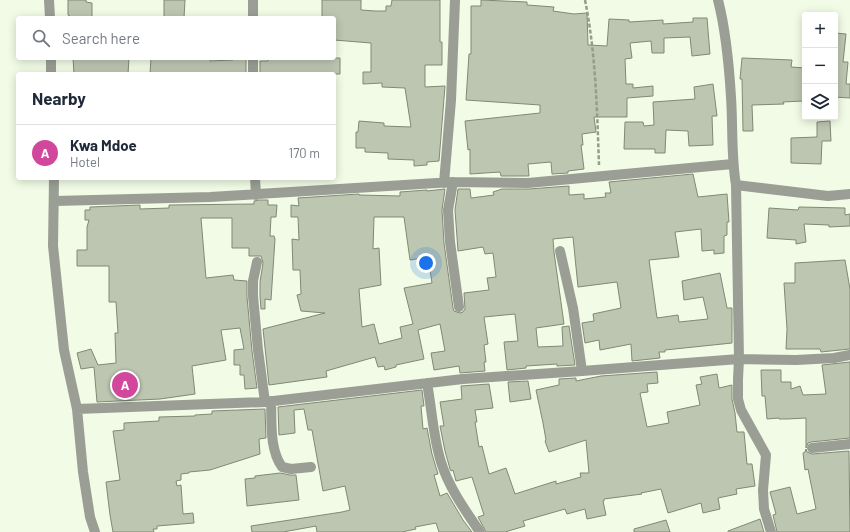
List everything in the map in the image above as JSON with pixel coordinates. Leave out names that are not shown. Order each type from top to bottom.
[{"type":"street","points":[[49,0],[50,16]]},
{"type":"street","points":[[253,0],[253,16]]},
{"type":"street","points":[[455,0],[448,210],[450,242],[459,307]]},
{"type":"street","points":[[718,0],[728,61],[731,97],[733,164],[736,185],[739,359],[738,399],[741,410],[766,455],[764,509],[771,532]]},
{"type":"street","points":[[51,60],[51,72]]},
{"type":"street","points":[[253,60],[253,72]]},
{"type":"street","points":[[55,201],[256,194],[449,183],[528,183],[733,164]]},
{"type":"street","points":[[54,180],[55,201],[53,246],[64,350],[77,409],[83,472],[90,517],[95,532]]},
{"type":"street","points":[[255,180],[256,194]]},
{"type":"street","points":[[736,185],[828,196],[850,194]]},
{"type":"street","points":[[560,251],[573,308],[582,372]]},
{"type":"street","points":[[257,262],[253,281],[253,296],[258,350],[268,401],[272,435],[278,461],[282,467],[291,469],[311,467]]},
{"type":"street","points":[[77,409],[268,401],[463,379],[582,372],[739,359],[796,360],[834,358],[850,355]]},
{"type":"street","points":[[427,383],[436,442],[444,471],[461,504],[480,532]]},
{"type":"street","points":[[812,448],[850,444]]},
{"type":"path","points":[[585,0],[592,51],[599,138],[599,176]]},
{"type":"building","points":[[68,0],[86,0],[86,2],[92,3],[92,16],[68,15]]},
{"type":"building","points":[[164,0],[185,0],[184,16],[164,16]]},
{"type":"building","points":[[322,0],[361,0],[361,10],[386,11],[386,6],[391,6],[392,0],[440,0],[440,42],[442,42],[442,65],[425,65],[425,87],[445,86],[439,161],[427,162],[427,165],[414,166],[414,160],[388,159],[388,153],[365,152],[365,148],[356,148],[356,132],[358,132],[359,121],[384,123],[384,126],[411,127],[405,88],[382,87],[382,83],[363,84],[363,72],[371,72],[371,43],[336,40],[336,16],[322,16]]},
{"type":"building","points":[[481,0],[527,2],[527,5],[554,7],[553,11],[574,14],[587,13],[588,45],[607,46],[609,19],[629,20],[629,22],[663,20],[663,24],[693,22],[693,18],[707,18],[710,54],[692,56],[690,37],[664,38],[664,53],[652,53],[651,41],[630,43],[632,58],[625,59],[626,84],[633,84],[633,88],[653,86],[653,96],[627,98],[627,117],[594,117],[596,132],[582,134],[583,145],[581,145],[584,169],[568,171],[568,173],[552,174],[551,162],[528,164],[529,176],[501,176],[500,172],[470,174],[470,149],[468,150],[465,121],[540,113],[540,105],[466,100],[469,54],[471,54],[471,6],[481,6]]},
{"type":"building","points":[[838,33],[846,34],[843,62],[848,62],[846,84],[850,84],[850,98],[838,97]]},
{"type":"building","points":[[336,58],[340,58],[340,74],[336,74],[336,72],[260,72],[260,61],[336,60]]},
{"type":"building","points":[[742,58],[792,60],[791,67],[802,68],[802,101],[783,102],[784,104],[752,105],[753,131],[743,131],[742,79],[740,79]]},
{"type":"building","points":[[73,60],[129,60],[128,72],[74,72]]},
{"type":"building","points":[[151,60],[246,60],[246,72],[150,72]]},
{"type":"building","points":[[713,84],[717,116],[712,116],[713,145],[689,146],[688,131],[666,130],[665,153],[655,153],[655,149],[624,149],[625,122],[643,122],[644,126],[654,125],[653,102],[695,99],[694,87]]},
{"type":"building","points":[[830,121],[831,141],[822,141],[821,164],[791,163],[791,138],[817,137],[817,122]]},
{"type":"building","points":[[693,174],[698,197],[727,194],[729,222],[727,222],[727,235],[724,236],[724,253],[714,254],[714,250],[702,251],[701,229],[675,232],[679,257],[649,260],[657,318],[678,315],[679,322],[708,319],[703,297],[684,300],[682,281],[720,273],[727,308],[732,308],[732,343],[665,350],[665,352],[659,352],[660,358],[632,361],[631,344],[600,350],[599,340],[585,343],[582,323],[594,321],[593,314],[621,308],[617,282],[578,287],[573,237],[553,239],[564,324],[536,328],[538,347],[563,346],[562,327],[569,326],[575,365],[557,366],[557,364],[526,366],[526,368],[507,370],[504,342],[518,341],[515,314],[484,317],[488,344],[484,345],[486,362],[484,362],[485,371],[460,373],[459,366],[434,370],[431,353],[445,351],[440,324],[418,330],[424,359],[396,365],[396,367],[385,370],[384,366],[378,367],[375,357],[326,371],[327,377],[269,385],[263,329],[325,313],[301,311],[297,295],[301,294],[300,270],[293,270],[292,239],[299,240],[298,217],[291,217],[291,205],[299,206],[298,198],[359,194],[400,196],[400,192],[445,189],[442,210],[444,243],[453,308],[454,311],[460,313],[465,309],[464,293],[489,290],[487,278],[496,277],[493,253],[485,254],[483,247],[458,251],[455,210],[458,189],[470,189],[471,198],[494,195],[493,192],[502,189],[529,189],[569,186],[569,195],[584,194],[584,199],[606,197],[605,193],[611,193],[609,182]],"holes":[[[374,217],[404,217],[410,260],[428,257],[432,283],[404,288],[413,324],[400,327],[402,338],[379,344],[374,324],[362,327],[359,289],[381,285],[379,248],[373,249]]]},
{"type":"building","points":[[268,200],[268,205],[277,205],[276,217],[271,217],[270,236],[274,236],[275,239],[271,300],[265,299],[265,309],[261,309],[260,296],[260,282],[263,263],[261,256],[249,256],[249,248],[232,248],[232,218],[201,218],[206,278],[233,275],[234,280],[247,281],[252,351],[257,388],[245,389],[244,375],[240,375],[240,365],[234,365],[234,350],[244,349],[240,328],[221,330],[226,360],[192,366],[195,394],[160,399],[97,402],[94,367],[81,369],[77,353],[91,349],[98,365],[116,363],[115,333],[118,333],[116,302],[109,302],[109,266],[77,266],[77,250],[87,250],[87,227],[89,220],[85,220],[85,210],[90,210],[90,207],[140,205],[140,209],[169,208],[169,205],[254,204],[254,201]]},
{"type":"building","points":[[799,207],[845,208],[845,215],[850,214],[850,226],[829,227],[829,225],[804,224],[806,242],[796,244],[796,240],[767,238],[769,208],[798,210]]},
{"type":"building","points":[[845,260],[850,289],[850,349],[821,352],[820,349],[786,349],[787,329],[784,283],[795,283],[795,263]]},
{"type":"building","points":[[850,362],[850,438],[811,442],[808,443],[806,448],[806,418],[767,419],[765,396],[762,396],[761,370],[781,370],[781,382],[791,382],[791,389],[800,386],[803,395],[826,394],[822,365]]},
{"type":"building","points":[[657,372],[658,383],[647,384],[648,392],[640,393],[647,427],[669,423],[667,412],[700,405],[696,385],[702,384],[700,377],[717,374],[719,388],[732,385],[732,399],[737,432],[744,432],[747,464],[752,464],[755,486],[736,489],[737,494],[718,498],[720,509],[703,513],[701,503],[668,513],[661,489],[641,493],[642,494],[604,499],[603,501],[606,515],[587,519],[585,509],[567,514],[565,509],[523,521],[525,526],[505,532],[486,532],[478,517],[484,515],[472,477],[456,481],[453,470],[451,471],[450,469],[440,426],[444,426],[440,402],[462,399],[461,386],[489,384],[493,408],[475,410],[477,422],[475,422],[479,447],[482,446],[489,474],[506,468],[515,494],[556,481],[556,484],[581,477],[580,473],[589,473],[586,440],[549,452],[545,441],[536,390],[559,385],[559,379],[576,378],[576,381],[601,376]]},
{"type":"building","points":[[528,381],[531,399],[510,402],[508,382]]},
{"type":"building","points":[[422,390],[424,406],[421,406],[423,429],[427,428],[438,474],[434,475],[440,496],[447,493],[472,532],[439,532],[436,523],[415,527],[416,529],[402,532],[317,532],[316,526],[283,532],[252,532],[251,526],[350,510],[345,486],[323,491],[312,430],[308,430],[304,409],[294,410],[295,433],[279,435],[278,407]]},
{"type":"building","points":[[265,409],[266,438],[259,439],[260,454],[210,470],[181,474],[181,480],[176,481],[177,486],[181,485],[183,514],[193,513],[194,523],[157,526],[157,529],[153,529],[154,532],[113,532],[106,482],[120,480],[113,431],[124,430],[124,423],[159,421],[159,417],[195,416],[212,414],[212,411]]},
{"type":"building","points":[[806,449],[807,452],[812,454],[849,451],[850,532],[777,532],[773,515],[776,514],[770,492],[790,487],[797,514],[816,509],[808,469],[805,470],[803,453]]},
{"type":"building","points":[[280,473],[296,475],[299,500],[247,506],[245,479],[255,478],[255,476]]},
{"type":"building","points":[[760,519],[764,532],[728,532],[728,531]]},
{"type":"building","points":[[666,520],[670,532],[634,532],[634,529]]},
{"type":"place","name":"Kwa Mdoe","points":[[125,385]]}]
